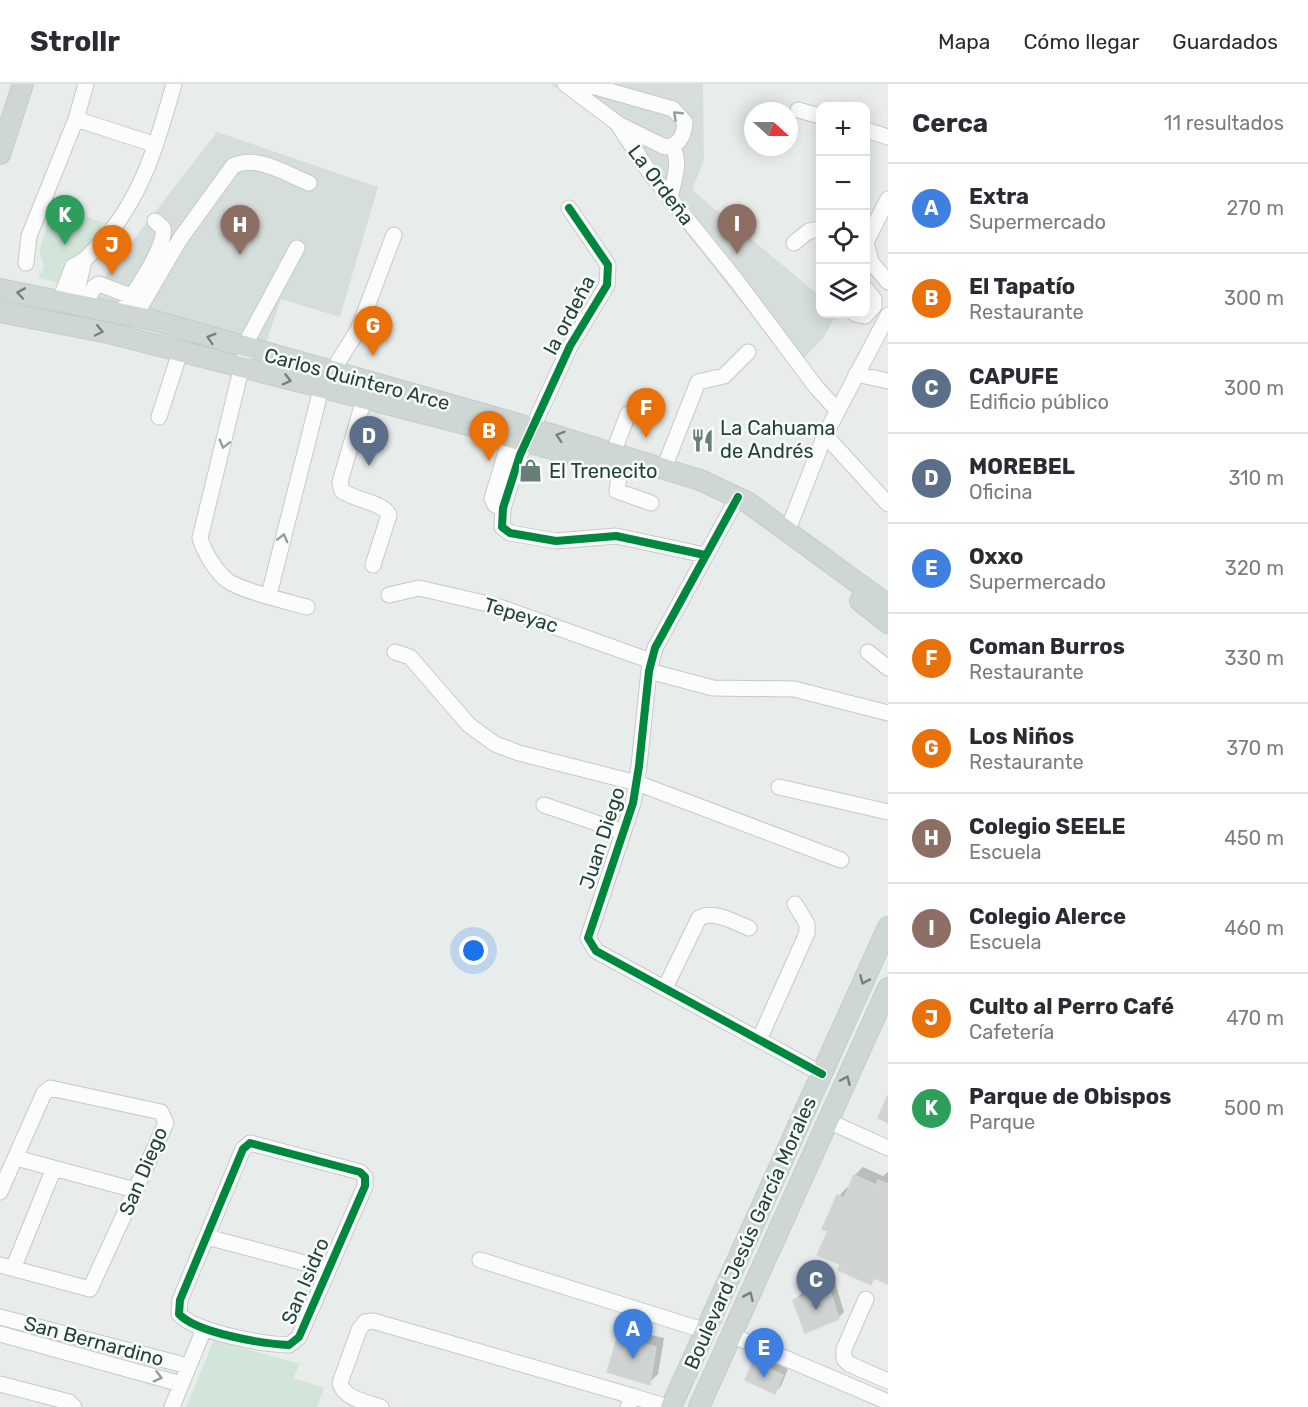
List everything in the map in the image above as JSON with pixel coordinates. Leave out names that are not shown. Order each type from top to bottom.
[{"type":"main road","points":[[0,154],[23,84]]},
{"type":"main road","name":"Carlos Quintero Arce","points":[[0,289],[73,296],[247,349],[331,370],[520,433],[617,461],[688,488],[735,502],[787,532],[880,605],[888,622]]},
{"type":"main road","name":"Carlos Quintero Arce","points":[[0,312],[109,333],[180,352],[240,378],[318,398],[364,399],[520,433]]},
{"type":"main road","name":"Carlos Quintero Arce","points":[[617,461],[664,468],[721,488],[735,502],[880,605]]},
{"type":"main road","name":"Boulevard Jesús García Morales","points":[[669,1407],[706,1331],[888,927]]},
{"type":"main road","name":"Boulevard Jesús García Morales","points":[[698,1407],[888,988]]},
{"type":"main road","points":[[682,1383],[696,1392],[698,1407]]},
{"type":"street","points":[[26,263],[26,248],[33,224],[76,119],[86,84]]},
{"type":"street","points":[[131,296],[99,284],[73,296],[74,266],[84,261],[111,232],[136,195],[156,145],[174,84]]},
{"type":"street","points":[[585,84],[673,109],[685,122],[682,138],[672,146],[654,143],[617,123]]},
{"type":"street","name":"La Ordeña","points":[[566,85],[617,123],[670,199],[736,280],[816,387],[837,410]]},
{"type":"street","points":[[798,110],[816,115]]},
{"type":"street","points":[[76,119],[156,145]]},
{"type":"street","points":[[870,131],[888,137]]},
{"type":"street","points":[[670,199],[677,165],[676,154],[672,146]]},
{"type":"street","points":[[128,314],[233,165],[244,160],[255,161],[309,183]]},
{"type":"street","points":[[870,234],[888,199]]},
{"type":"street","name":"la ordeña","points":[[569,208],[608,265],[609,277],[607,285],[520,433],[492,500],[495,505],[503,508],[502,527],[510,533],[556,541],[615,536],[705,555]]},
{"type":"street","points":[[128,314],[131,296],[158,250],[164,234],[163,228],[155,221]]},
{"type":"street","points":[[794,243],[809,231],[816,230]]},
{"type":"street","points":[[269,595],[318,398],[331,370],[358,330],[394,235]]},
{"type":"street","points":[[297,249],[255,324],[200,538],[202,547],[227,580],[307,607]]},
{"type":"street","points":[[870,258],[888,282]]},
{"type":"street","points":[[787,532],[825,435],[886,317],[872,309],[874,299],[870,294]]},
{"type":"street","points":[[159,417],[180,352]]},
{"type":"street","points":[[664,468],[699,382],[724,376],[748,352]]},
{"type":"street","points":[[856,374],[888,381]]},
{"type":"street","points":[[364,399],[340,482],[342,491],[352,498],[381,508],[389,515],[373,565]]},
{"type":"street","points":[[628,414],[617,461],[617,491],[651,503]]},
{"type":"street","points":[[825,435],[888,504]]},
{"type":"street","name":"Juan Diego","points":[[735,502],[660,636],[650,666],[637,783],[623,832],[591,924],[589,943],[596,951],[822,1074]]},
{"type":"street","name":"Tepeyac","points":[[389,595],[419,588],[497,606],[712,688],[794,689],[888,713]]},
{"type":"street","points":[[868,651],[888,668]]},
{"type":"street","points":[[395,652],[410,657],[469,725],[495,744],[519,753],[637,783],[841,860]]},
{"type":"street","points":[[779,788],[888,812]]},
{"type":"street","points":[[544,805],[623,832]]},
{"type":"street","points":[[759,1040],[807,933],[807,924],[795,904]]},
{"type":"street","points":[[665,988],[699,918],[708,914],[716,915],[749,928]]},
{"type":"street","name":"San Diego","points":[[0,1192],[44,1093],[50,1088],[161,1112],[166,1123],[90,1289],[7,1267]]},
{"type":"street","points":[[828,1121],[888,1148]]},
{"type":"street","name":"San Isidro","points":[[250,1143],[360,1172],[366,1177],[365,1186],[327,1269],[296,1342],[283,1345],[204,1329],[184,1320],[178,1308],[243,1149],[250,1143]]},
{"type":"street","points":[[16,1158],[135,1190]]},
{"type":"street","points":[[7,1267],[54,1168]]},
{"type":"street","points":[[207,1237],[327,1269]]},
{"type":"street","points":[[480,1260],[706,1331]]},
{"type":"street","points":[[866,1299],[844,1349],[844,1359],[888,1381]]},
{"type":"street","name":"San Bernardino","points":[[0,1317],[189,1366]]},
{"type":"street","points":[[381,1407],[348,1395],[342,1390],[340,1383],[359,1330],[365,1322],[373,1321],[630,1402],[669,1407]]},
{"type":"street","points":[[172,1407],[204,1329]]},
{"type":"street","name":"San Bernardino","points":[[0,1334],[181,1384]]},
{"type":"street","points":[[731,1335],[888,1402]]},
{"type":"street","points":[[126,1369],[131,1351]]},
{"type":"street","points":[[0,1385],[69,1402],[74,1407]]},
{"type":"shaded area","points":[[550,84],[703,84],[704,160],[692,190],[816,293],[816,318],[835,318],[823,338],[802,360],[828,411],[675,219],[605,120]]},
{"type":"shaded area","points":[[217,132],[378,187],[340,317],[281,299],[266,343],[99,299],[96,288]]},
{"type":"green space","points":[[53,206],[107,224],[64,284],[38,278],[44,267],[39,252]]},
{"type":"green space","points":[[214,1340],[300,1364],[293,1378],[324,1388],[317,1407],[186,1407]]},
{"type":"building","points":[[888,1095],[888,1123],[878,1118]]},
{"type":"building","points":[[854,1175],[876,1185],[878,1180],[888,1184],[888,1284],[874,1278],[871,1285],[838,1270],[840,1264],[817,1255],[828,1231],[822,1229],[837,1195],[844,1198]]},
{"type":"building","points":[[829,1287],[839,1319],[805,1333],[793,1300]]},
{"type":"building","points":[[618,1336],[656,1347],[650,1385],[607,1372]]},
{"type":"building","points":[[753,1362],[783,1375],[775,1394],[745,1380]]},
{"type":"cycle path","points":[[569,208],[608,265],[607,285],[570,346],[520,455],[503,508],[502,527],[510,533],[556,541],[616,536],[705,555]]},
{"type":"cycle path","points":[[738,497],[655,648],[649,671],[633,803],[588,938],[596,951],[822,1074]]},
{"type":"cycle path","points":[[250,1143],[360,1172],[365,1177],[365,1186],[299,1337],[289,1345],[248,1340],[215,1332],[200,1327],[179,1314],[180,1300],[243,1149],[250,1143]]},
{"type":"place","name":"Parque de Obispos","points":[[65,245]]},
{"type":"place","name":"Colegio Alerce","points":[[737,254]]},
{"type":"place","name":"Colegio SEELE","points":[[240,255]]},
{"type":"place","name":"Culto al Perro Café","points":[[112,275]]},
{"type":"place","name":"Los Niños","points":[[373,356]]},
{"type":"place","name":"Coman Burros","points":[[646,438]]},
{"type":"place","name":"La Cahuama de Andrés","points":[[702,440]]},
{"type":"place","name":"El Tapatío","points":[[489,461]]},
{"type":"place","name":"MOREBEL","points":[[369,466]]},
{"type":"place","name":"El Trenecito","points":[[531,471]]},
{"type":"place","name":"CAPUFE","points":[[816,1310]]},
{"type":"place","name":"Extra","points":[[633,1359]]},
{"type":"place","name":"Oxxo","points":[[764,1378]]}]
